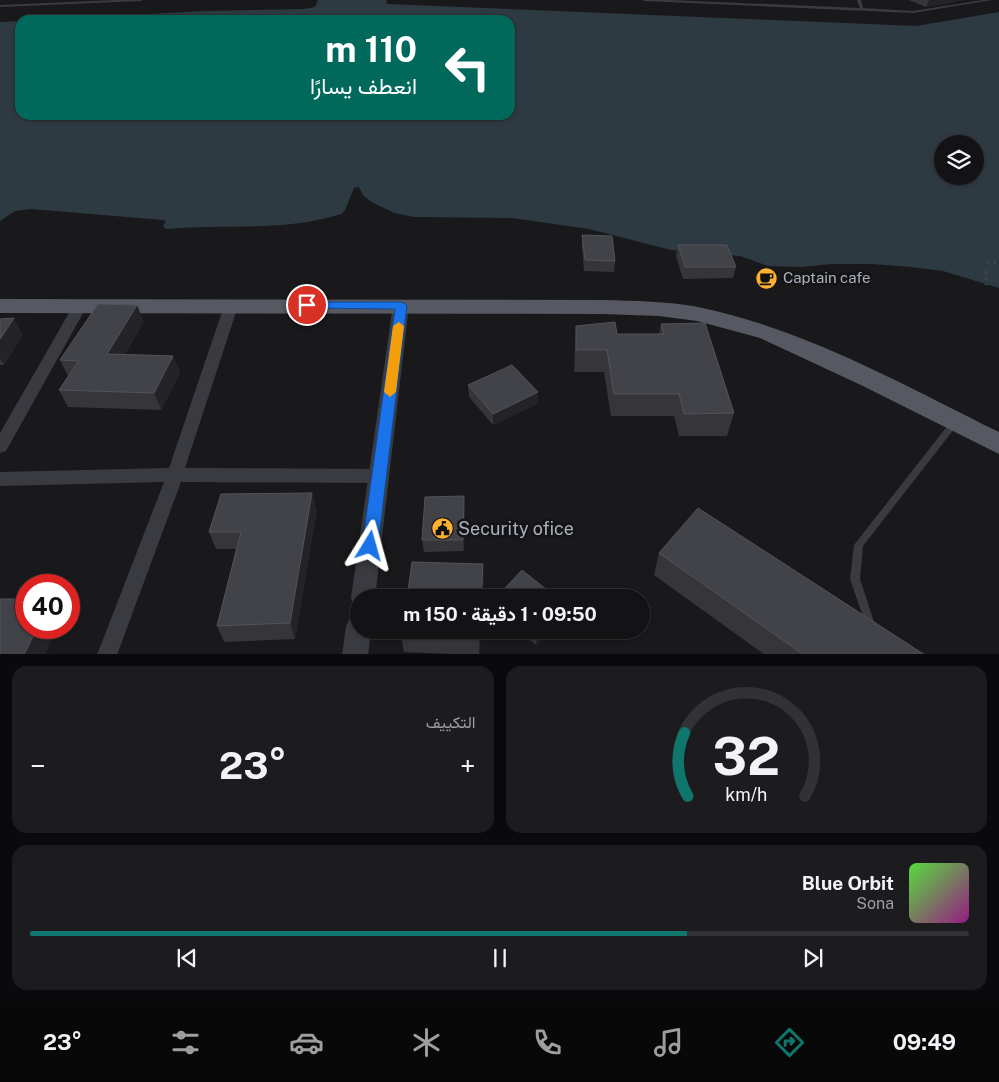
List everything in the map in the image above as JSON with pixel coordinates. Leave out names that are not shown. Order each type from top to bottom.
[{"type":"main road","points":[[0,306],[401,305],[659,309],[731,321],[768,333],[806,349],[999,444]]},
{"type":"street","points":[[364,589],[401,305]]},
{"type":"street","points":[[0,447],[80,306]]},
{"type":"street","points":[[107,654],[175,475],[231,306]]},
{"type":"street","points":[[0,479],[175,475],[380,476]]},
{"type":"street","points":[[355,654],[357,639]]},
{"type":"lane","points":[[0,6],[141,0]]},
{"type":"lane","points":[[644,0],[913,12],[990,0]]},
{"type":"lane","points":[[859,0],[862,9]]},
{"type":"lane","points":[[877,630],[869,624],[855,579],[859,545],[955,422]]},
{"type":"path","points":[[986,262],[999,263]]},
{"type":"path","points":[[986,271],[986,285]]},
{"type":"shaded area","points":[[318,0],[387,0],[386,3],[388,4],[916,26],[999,12],[999,288],[943,271],[911,267],[872,264],[832,264],[802,267],[768,266],[740,256],[671,250],[589,229],[512,218],[414,217],[394,213],[370,201],[363,195],[359,187],[354,188],[345,210],[341,214],[320,220],[298,223],[166,229],[163,226],[166,221],[163,220],[30,209],[15,211],[0,221],[0,22],[15,21],[15,120],[515,120],[515,15],[130,15],[304,9],[315,7]]},
{"type":"building","points":[[582,235],[612,236],[615,261],[585,260]]},
{"type":"building","points":[[678,245],[727,245],[736,267],[685,267]]},
{"type":"building","points":[[98,304],[137,305],[107,354],[173,356],[154,393],[59,390],[79,361],[60,360]]},
{"type":"building","points":[[14,318],[0,339],[0,319]]},
{"type":"building","points":[[615,322],[617,334],[664,334],[661,324],[705,323],[734,413],[684,414],[679,394],[614,394],[607,350],[576,350],[576,326]]},
{"type":"building","points":[[512,365],[538,392],[493,414],[468,385]]},
{"type":"building","points":[[312,493],[290,623],[217,626],[241,532],[209,532],[221,494]]},
{"type":"building","points":[[464,496],[463,540],[422,540],[425,497]]},
{"type":"building","points":[[698,508],[923,654],[803,654],[659,553]]},
{"type":"building","points":[[412,562],[483,564],[482,589],[408,589]]},
{"type":"building","points":[[522,570],[546,589],[504,589]]},
{"type":"building","points":[[0,599],[15,599],[15,639],[32,639],[24,654],[0,654]]},
{"type":"slow traffic","points":[[390,392],[399,326]]},
{"type":"place","name":"Captain cafe","points":[[767,278]]},
{"type":"place","name":"Security ofice","points":[[442,529]]},
{"type":"route","points":[[307,305],[401,305],[370,546]]}]
